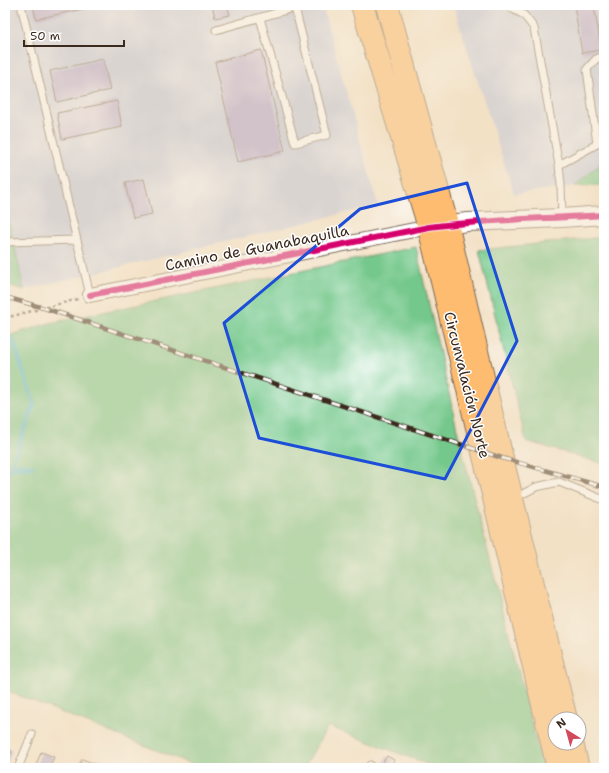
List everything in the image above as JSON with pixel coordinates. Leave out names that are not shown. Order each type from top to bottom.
[{"type":"highway","name":"Circunvalación Norte","points":[[362,5],[438,226],[512,500],[564,711]]},
{"type":"highway","name":"Circunvalación Norte","points":[[387,5],[438,226],[485,460],[558,768]]},
{"type":"highway","points":[[574,751],[578,768]]},
{"type":"street","name":"Camino de Guanabaquilla","points":[[90,295],[438,226],[468,222],[604,215]]},
{"type":"lane","points":[[22,5],[90,295]]},
{"type":"lane","points":[[216,30],[304,5]]},
{"type":"lane","points":[[260,18],[295,143],[327,135],[295,8]]},
{"type":"lane","points":[[511,8],[524,15],[534,28],[559,165],[562,218]]},
{"type":"lane","points":[[597,144],[587,69],[596,59],[604,56]]},
{"type":"lane","points":[[559,165],[597,144],[604,136]]},
{"type":"lane","points":[[5,242],[77,240]]},
{"type":"lane","points":[[512,500],[536,487],[559,482],[604,500]]},
{"type":"lane","points":[[18,768],[32,734]]},
{"type":"path","points":[[5,318],[90,295]]},
{"type":"highlighted area","points":[[467,183],[517,341],[445,479],[259,438],[224,323],[360,209]]},
{"type":"shaded area","points":[[5,5],[322,5],[378,205],[24,290],[5,201]]},
{"type":"shaded area","points":[[453,5],[604,5],[604,161],[575,186],[514,194]]},
{"type":"green space","points":[[604,161],[604,185],[575,186]]},
{"type":"green space","points":[[5,201],[24,290],[5,284]]},
{"type":"green space","points":[[604,237],[604,464],[526,441],[479,250]]},
{"type":"green space","points":[[416,247],[459,438],[543,768],[437,768],[328,726],[304,768],[201,768],[5,690],[5,337],[50,323]]},
{"type":"building","points":[[33,5],[96,5],[96,6],[36,19]]},
{"type":"building","points":[[212,5],[227,5],[230,15],[215,18]]},
{"type":"building","points":[[574,5],[594,5],[601,50],[582,53]]},
{"type":"building","points":[[261,50],[285,151],[238,162],[215,62]]},
{"type":"building","points":[[103,59],[110,90],[57,102],[50,71]]},
{"type":"building","points":[[117,101],[122,127],[62,139],[57,113]]},
{"type":"building","points":[[144,179],[152,214],[133,218],[125,183]]},
{"type":"building","points":[[5,748],[12,751],[6,768],[5,768]]},
{"type":"building","points":[[41,752],[54,757],[49,768],[35,768]]},
{"type":"building","points":[[387,756],[394,760],[389,768],[379,768]]},
{"type":"building","points":[[82,759],[98,765],[96,768],[79,768]]},
{"type":"waterway","points":[[5,333],[13,340],[34,404],[12,464],[33,466],[5,470]]},
{"type":"railway","points":[[5,297],[44,308],[502,458],[604,487]]},
{"type":"cycle path","points":[[90,295],[429,227],[451,224],[604,215]]}]
